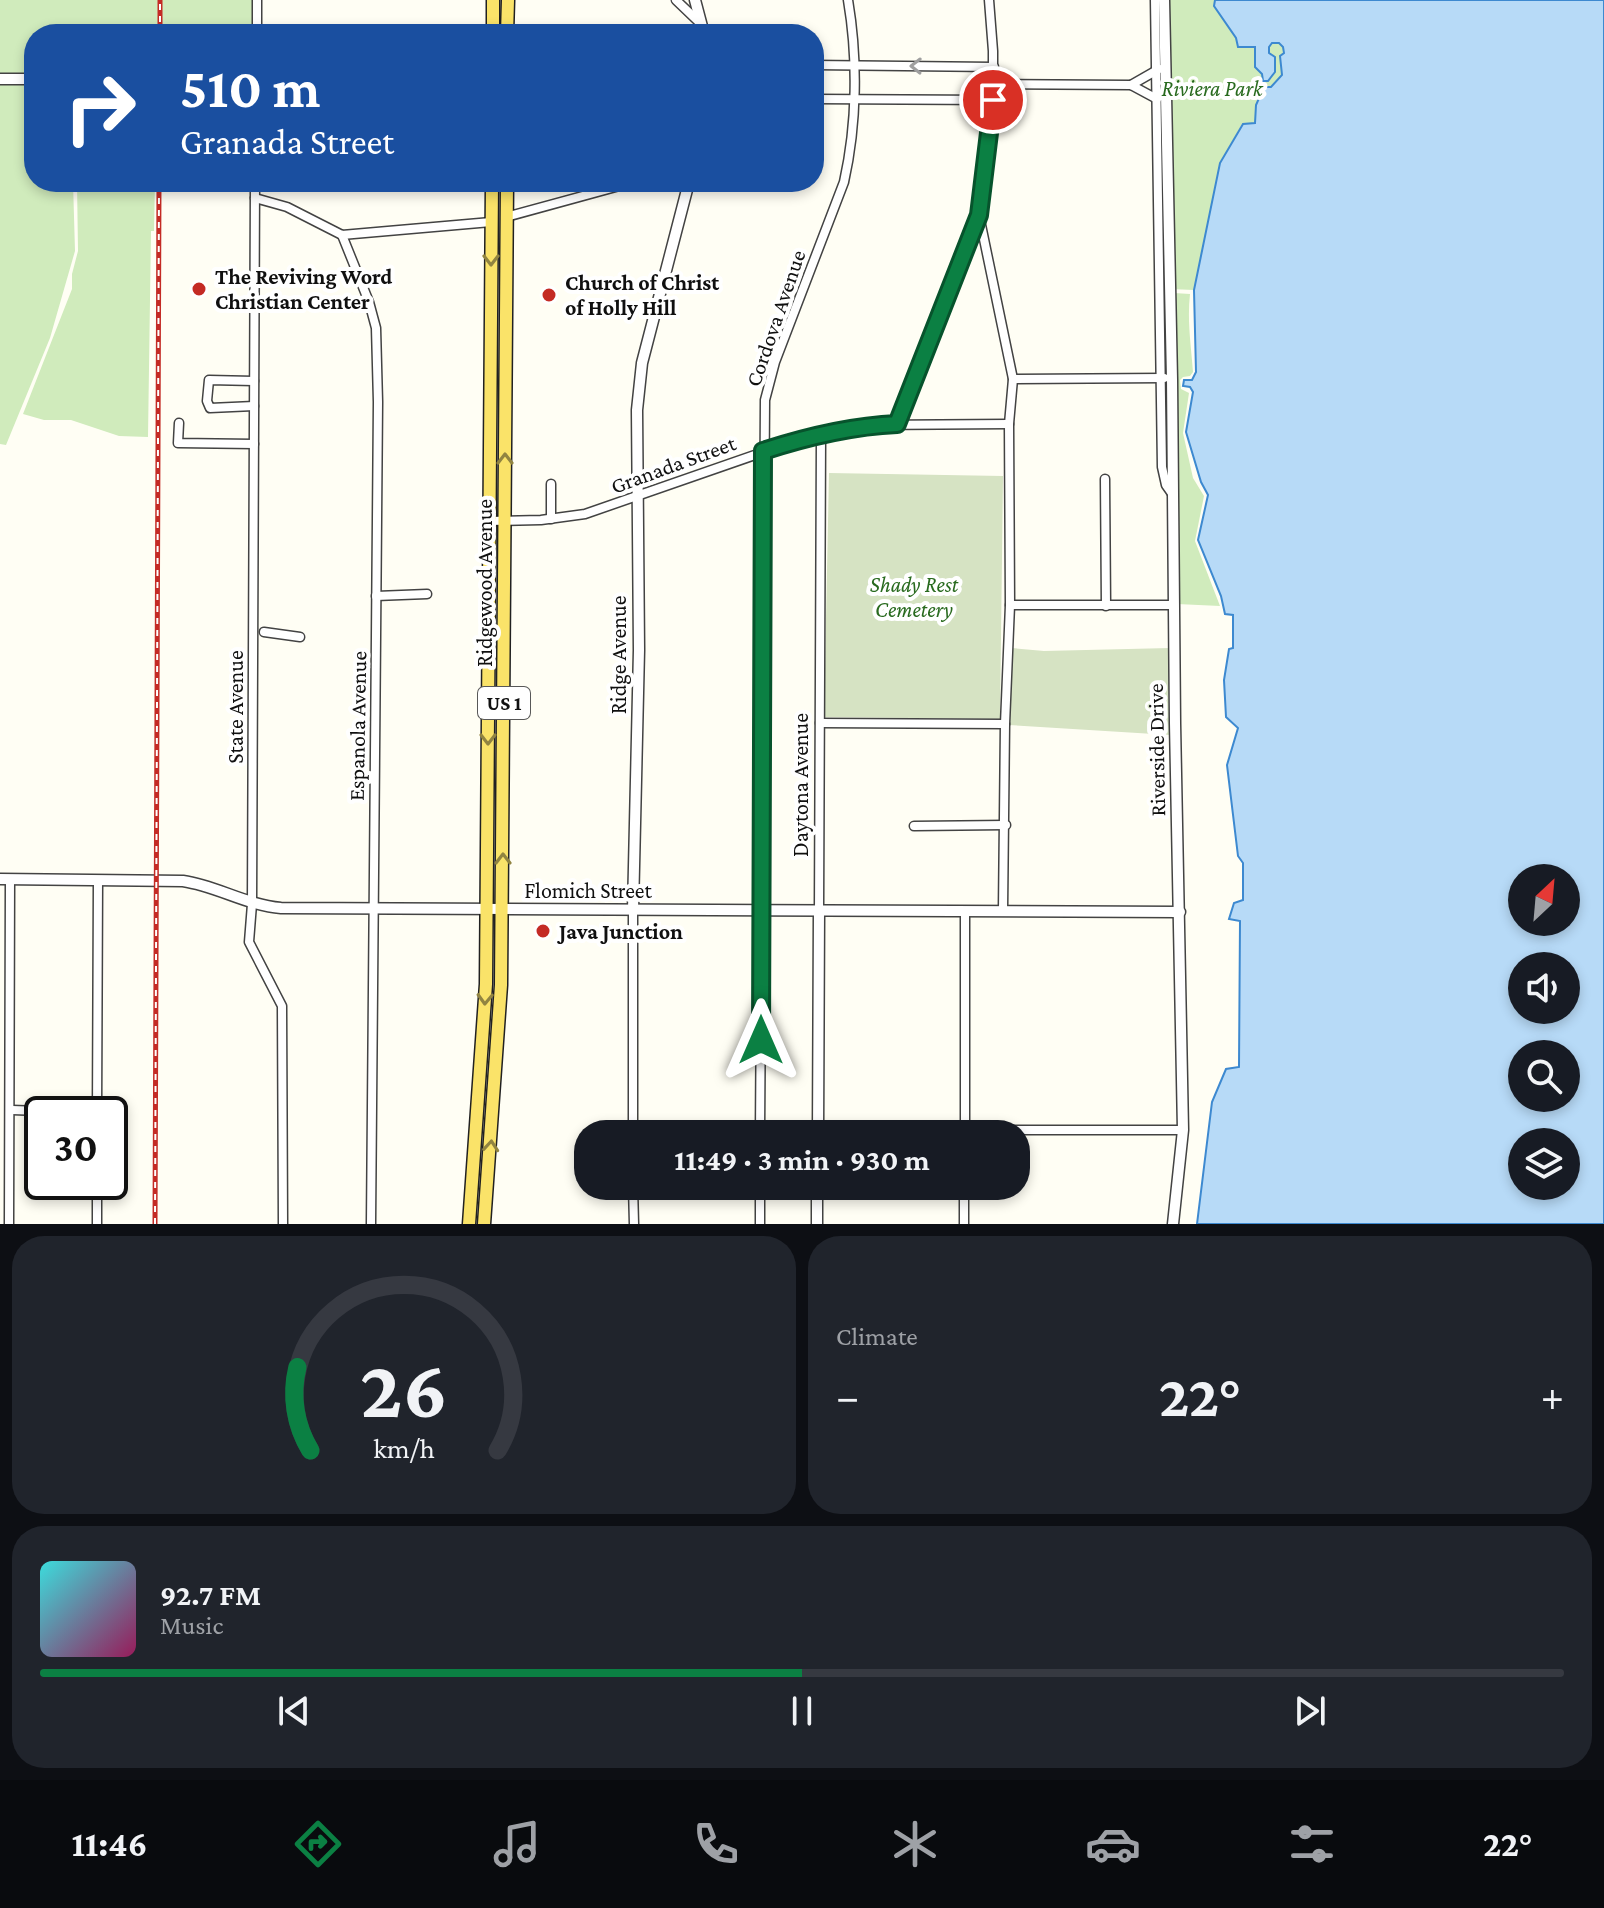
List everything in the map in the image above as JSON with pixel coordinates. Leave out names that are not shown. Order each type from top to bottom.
[{"type":"main road","points":[[493,0],[493,24]]},
{"type":"main road","points":[[507,24],[508,0]]},
{"type":"main road","name":"Ridgewood Avenue","points":[[469,1224],[484,1035],[487,910],[492,192]]},
{"type":"main road","name":"Ridgewood Avenue","points":[[484,1224],[497,1064],[503,910],[507,192]]},
{"type":"street","points":[[257,0],[257,24]]},
{"type":"street","points":[[676,0],[698,24]]},
{"type":"street","points":[[695,0],[701,24]]},
{"type":"street","name":"Cordova Avenue","points":[[760,1120],[765,400],[771,375],[844,182],[850,154],[854,99],[853,31],[848,0]]},
{"type":"street","points":[[897,424],[979,215],[994,84],[989,0]]},
{"type":"street","points":[[1013,379],[1167,378],[1160,68],[1155,0]]},
{"type":"street","name":"Riverside Drive","points":[[1164,0],[1160,68],[1166,85],[1161,101],[1169,275],[1167,378],[1173,495],[1183,1130],[1173,1224]]},
{"type":"street","points":[[824,65],[994,67]]},
{"type":"street","points":[[1131,85],[1160,68]]},
{"type":"street","points":[[0,79],[24,79]]},
{"type":"street","points":[[994,84],[1131,85],[1161,101]]},
{"type":"street","points":[[824,99],[993,100]]},
{"type":"street","name":"State Avenue","points":[[255,192],[252,904],[249,942],[282,1006],[283,1224]]},
{"type":"street","points":[[506,217],[597,192]]},
{"type":"street","name":"Ridge Avenue","points":[[633,1120],[633,910],[639,650],[637,410],[642,363],[686,192]]},
{"type":"street","points":[[255,198],[287,207],[342,235],[491,222]]},
{"type":"street","points":[[979,215],[1013,379],[1009,424],[1010,605],[1003,910]]},
{"type":"street","name":"Espanola Avenue","points":[[342,235],[376,328],[371,1224]]},
{"type":"street","points":[[254,381],[209,380],[207,401],[210,408],[254,406]]},
{"type":"street","points":[[179,423],[178,443],[254,444]]},
{"type":"street","name":"Granada Street","points":[[490,521],[551,519],[585,514],[801,439],[871,425],[1009,424]]},
{"type":"street","name":"Daytona Avenue","points":[[818,1120],[821,436]]},
{"type":"street","points":[[1105,479],[1106,606]]},
{"type":"street","points":[[551,484],[551,519]]},
{"type":"street","points":[[376,596],[427,594]]},
{"type":"street","points":[[1010,605],[1173,605]]},
{"type":"street","points":[[264,632],[300,637]]},
{"type":"street","points":[[820,723],[1005,724]]},
{"type":"street","points":[[914,826],[1006,825]]},
{"type":"street","points":[[5,879],[12,1110],[9,1224]]},
{"type":"street","name":"Flomich Street","points":[[5,879],[156,879],[193,882],[252,904],[281,908],[1180,912]]},
{"type":"street","points":[[97,1096],[98,880]]},
{"type":"street","points":[[965,911],[965,1120]]},
{"type":"street","points":[[12,1110],[24,1110]]},
{"type":"street","points":[[1030,1131],[1183,1130]]},
{"type":"street","points":[[97,1200],[97,1224]]},
{"type":"street","points":[[633,1200],[634,1224]]},
{"type":"street","points":[[760,1200],[760,1224]]},
{"type":"street","points":[[817,1200],[817,1224]]},
{"type":"street","points":[[964,1200],[964,1224]]},
{"type":"green space","points":[[0,0],[253,0],[253,24],[24,24],[24,75],[0,75]]},
{"type":"green space","name":"Riviera Park","points":[[1164,0],[1215,0],[1214,6],[1236,38],[1255,46],[1264,81],[1273,57],[1269,47],[1272,43],[1279,43],[1283,47],[1282,75],[1260,102],[1255,123],[1242,124],[1220,163],[1194,290],[1170,289]]},
{"type":"green space","points":[[0,79],[24,79],[24,192],[73,192],[75,251],[50,338],[6,445],[0,444]]},
{"type":"green space","points":[[77,192],[155,192],[154,231],[151,231],[148,437],[119,436],[71,420],[44,420],[23,414],[72,289],[78,251]]},
{"type":"green space","points":[[1174,293],[1190,294],[1193,372],[1180,380],[1181,389],[1189,393],[1183,433],[1193,478],[1204,496],[1195,541],[1220,606],[1177,604]]},
{"type":"green space","name":"Shady Rest Cemetery","points":[[829,473],[1003,476],[1000,719],[824,717]]},
{"type":"green space","points":[[1012,648],[1044,651],[1170,648],[1170,735],[1009,725]]},
{"type":"water","points":[[1215,0],[1604,0],[1604,1224],[1197,1224],[1212,1102],[1226,1069],[1239,1067],[1240,921],[1229,919],[1234,903],[1243,900],[1243,863],[1238,856],[1227,765],[1238,728],[1226,717],[1224,680],[1229,649],[1233,648],[1233,615],[1225,614],[1221,596],[1198,540],[1208,495],[1186,432],[1193,392],[1190,387],[1183,386],[1184,380],[1192,380],[1196,372],[1194,290],[1220,163],[1243,124],[1255,123],[1256,105],[1264,87],[1271,87],[1282,75],[1280,56],[1284,53],[1279,43],[1272,43],[1269,53],[1275,57],[1275,72],[1268,81],[1263,81],[1262,74],[1255,67],[1255,47],[1238,47],[1236,38],[1214,6]]},
{"type":"railway","points":[[160,0],[160,24]]},
{"type":"railway","points":[[155,1224],[159,192]]},
{"type":"place","name":"The Reviving Word Christian Center","points":[[199,289]]},
{"type":"place","name":"Church of Christ of Holly Hill","points":[[549,295]]},
{"type":"place","name":"Java Junction","points":[[543,931]]},
{"type":"route","points":[[761,1040],[763,451],[801,439],[871,425],[897,424],[979,215],[993,100]]}]
